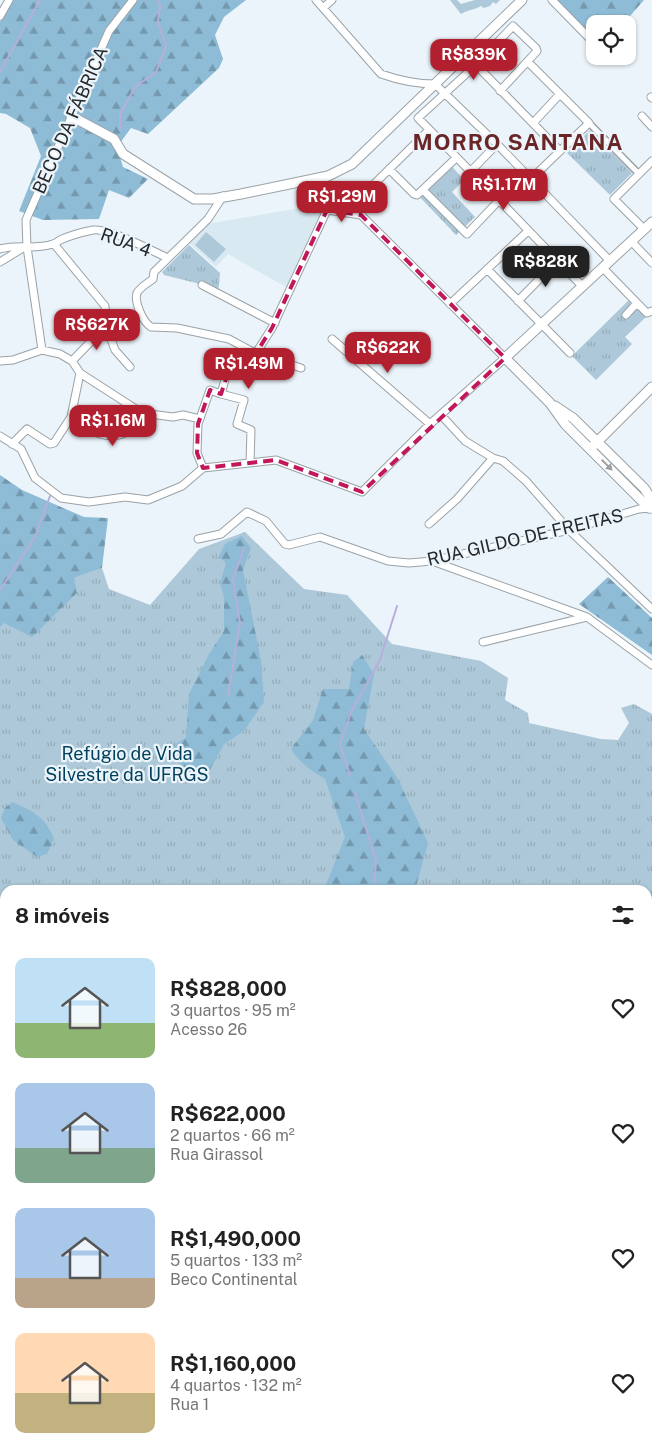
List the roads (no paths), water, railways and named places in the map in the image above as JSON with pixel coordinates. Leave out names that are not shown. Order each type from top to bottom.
[{"type":"street","points":[[0,16],[9,0]]},
{"type":"street","name":"BECO DA FÁBRICA","points":[[42,350],[25,248],[26,220],[109,31],[132,0]]},
{"type":"street","points":[[316,0],[380,74],[422,84],[435,84],[497,144],[610,261]]},
{"type":"street","points":[[323,8],[332,0]]},
{"type":"street","points":[[71,116],[114,139],[123,154],[194,199],[213,199],[328,176],[352,164],[522,0]]},
{"type":"street","points":[[552,0],[586,35]]},
{"type":"street","points":[[497,144],[470,170],[418,118],[476,65],[513,26],[537,50],[500,91]]},
{"type":"street","points":[[528,62],[639,174]]},
{"type":"street","points":[[476,65],[560,150]]},
{"type":"street","points":[[534,122],[560,94]]},
{"type":"street","points":[[642,116],[652,127]]},
{"type":"street","points":[[531,179],[589,123]]},
{"type":"street","points":[[361,214],[365,192],[430,130]]},
{"type":"street","points":[[389,169],[417,195],[456,158]]},
{"type":"street","points":[[644,229],[614,199],[652,161]]},
{"type":"street","points":[[423,190],[467,234],[525,173]]},
{"type":"street","points":[[305,181],[315,200],[326,210],[361,214],[550,403],[566,424],[594,445],[648,502]]},
{"type":"street","points":[[223,196],[208,220],[154,272],[153,279],[139,290],[136,296],[137,302],[145,320],[148,325],[157,328],[177,328],[229,339],[255,353],[301,368]]},
{"type":"street","points":[[499,200],[582,286]]},
{"type":"street","points":[[222,394],[233,358],[236,357],[249,364],[275,322],[326,210]]},
{"type":"street","points":[[0,436],[21,449],[36,479],[62,498],[89,502],[125,497],[148,500],[182,486],[203,468],[276,460],[362,492],[430,424],[505,358],[652,222]]},
{"type":"street","name":"RUA 4","points":[[0,249],[54,244],[59,240],[94,230],[108,232],[168,258]]},
{"type":"street","points":[[450,304],[528,231]]},
{"type":"street","points":[[631,242],[652,263]]},
{"type":"street","points":[[54,244],[106,306],[106,326],[115,350],[130,368]]},
{"type":"street","points":[[0,262],[25,248]]},
{"type":"street","points":[[518,301],[558,260]]},
{"type":"street","points":[[603,268],[646,313],[652,311]]},
{"type":"street","points":[[486,269],[570,353]]},
{"type":"street","points":[[202,285],[275,322]]},
{"type":"street","points":[[626,315],[637,303]]},
{"type":"street","points":[[72,361],[106,326]]},
{"type":"street","points":[[332,339],[430,424]]},
{"type":"street","points":[[0,361],[13,360],[42,350],[60,354],[72,361],[80,373],[142,413],[173,417],[183,415],[200,419]]},
{"type":"street","points":[[12,444],[27,429],[53,444],[71,417],[80,373]]},
{"type":"street","points":[[594,445],[652,388]]},
{"type":"street","points":[[203,468],[197,453],[198,424],[210,390],[244,400],[237,424],[251,430],[250,463]]},
{"type":"street","points":[[71,417],[77,418],[89,428],[104,435],[112,436],[133,428],[142,413]]},
{"type":"street","points":[[440,416],[465,441],[493,458],[503,461],[526,481],[569,530],[652,609]]},
{"type":"street","points":[[429,524],[457,499],[493,458]]},
{"type":"street","name":"RUA GILDO DE FREITAS","points":[[198,539],[221,534],[247,512],[266,521],[285,544],[289,545],[320,537],[388,561],[409,563],[432,561],[569,530],[648,502]]},
{"type":"street","points":[[432,561],[587,617],[652,665]]},
{"type":"street","points":[[483,642],[587,617]]},
{"type":"waterway","points":[[0,72],[40,0]]},
{"type":"waterway","points":[[120,129],[120,114],[136,86],[156,72],[166,46],[158,22],[160,5],[158,0]]},
{"type":"waterway","points":[[0,590],[35,537],[50,496]]},
{"type":"waterway","points":[[228,696],[240,623],[233,580],[244,548]]},
{"type":"waterway","points":[[350,775],[340,744],[351,712],[380,660],[397,606]]},
{"type":"waterway","points":[[355,793],[376,861],[374,885]]},
{"type":"district","name":"MORRO SANTANA","points":[[518,142]]},
{"type":"park label","name":"Refúgio de Vida Silvestre da UFRGS","points":[[127,763]]}]
